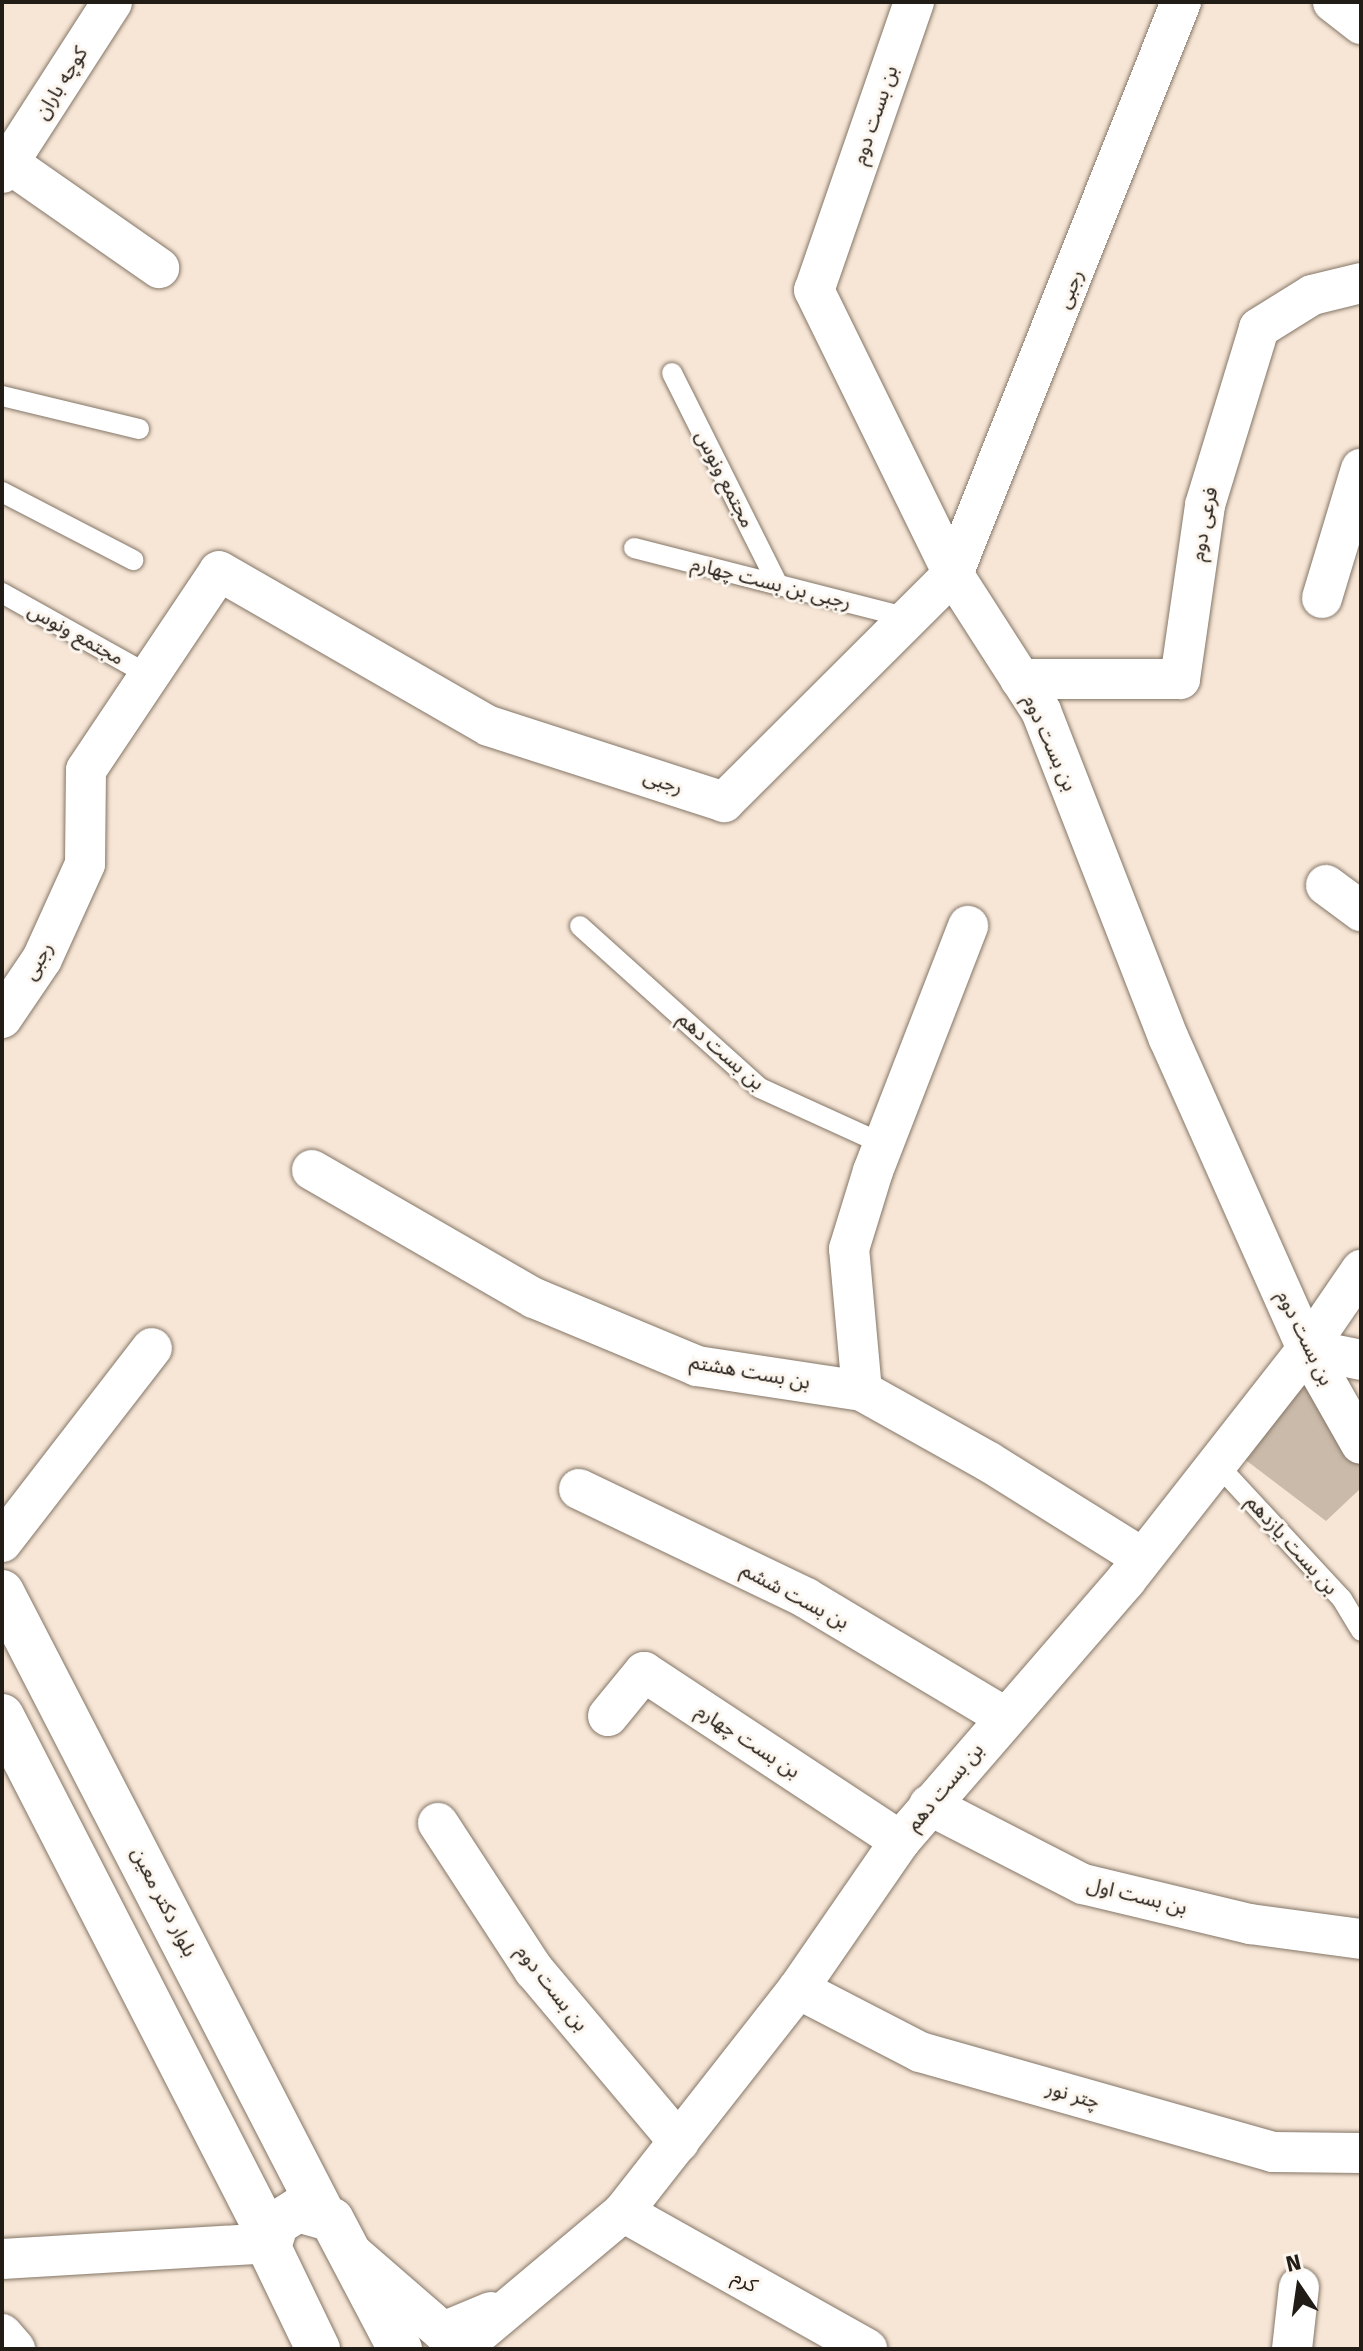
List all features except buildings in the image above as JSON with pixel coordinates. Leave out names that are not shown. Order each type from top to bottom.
[{"type":"main road","name":"بلوار دکتر معین","points":[[2,1592],[323,2214],[350,2251],[400,2349]]},
{"type":"main road","points":[[2,1716],[270,2240],[271,2259],[318,2349]]},
{"type":"main road","points":[[270,2240],[286,2215],[311,2210],[323,2214]]},
{"type":"street","name":"کوچه باران","points":[[6,169],[112,2]]},
{"type":"street","name":"بن بست دوم","points":[[914,2],[814,290],[953,574],[1041,711],[1169,1039],[1307,1349],[1361,1444]]},
{"type":"street","name":"رجبی","points":[[2,1018],[42,959],[85,864],[86,770],[219,571],[489,726],[724,802],[953,574],[1181,2]]},
{"type":"street","points":[[1333,2],[1361,24]]},
{"type":"street","points":[[6,169],[159,268]]},
{"type":"street","name":"فرعی دوم","points":[[1020,679],[1180,679],[1205,505],[1259,328],[1312,295],[1361,283]]},
{"type":"street","points":[[1322,598],[1361,469]]},
{"type":"street","points":[[1326,885],[1361,911]]},
{"type":"street","points":[[862,1391],[849,1249],[883,1144],[968,926]]},
{"type":"street","name":"بن بست هشتم","points":[[312,1170],[534,1298],[697,1366],[862,1391],[989,1462],[1141,1557]]},
{"type":"street","name":"بن بست دهم","points":[[460,2349],[525,2298],[623,2212],[798,1989],[900,1841],[1003,1716],[1126,1580],[1307,1349],[1361,1270]]},
{"type":"street","points":[[2,1542],[152,1348]]},
{"type":"street","points":[[1307,1349],[1361,1360]]},
{"type":"street","name":"بن بست ششم","points":[[579,1489],[806,1598],[1003,1716]]},
{"type":"street","name":"بن بست چهارم","points":[[608,1716],[644,1672],[900,1841]]},
{"type":"street","name":"بن بست اول","points":[[929,1805],[1083,1884],[1250,1924],[1361,1939]]},
{"type":"street","name":"بن بست دوم","points":[[438,1823],[534,1970],[679,2142]]},
{"type":"street","name":"چتر نور","points":[[798,1989],[920,2052],[1273,2152],[1361,2153]]},
{"type":"street","name":"کرم","points":[[623,2212],[867,2349]]},
{"type":"street","points":[[2,2259],[270,2240]]},
{"type":"street","points":[[350,2251],[443,2332],[525,2298]]},
{"type":"street","points":[[1292,2349],[1299,2287]]},
{"type":"lane","name":"مجتمع ونوس","points":[[672,373],[778,585]]},
{"type":"lane","points":[[2,396],[139,429]]},
{"type":"lane","points":[[2,492],[133,560]]},
{"type":"lane","name":"رجبی بن بست چهارم","points":[[634,548],[909,618]]},
{"type":"lane","name":"مجتمع ونوس","points":[[2,593],[149,675]]},
{"type":"lane","name":"بن بست دهم","points":[[580,926],[760,1088],[883,1144]]},
{"type":"lane","name":"بن بست یازدهم","points":[[1217,1464],[1342,1599],[1361,1631]]}]
